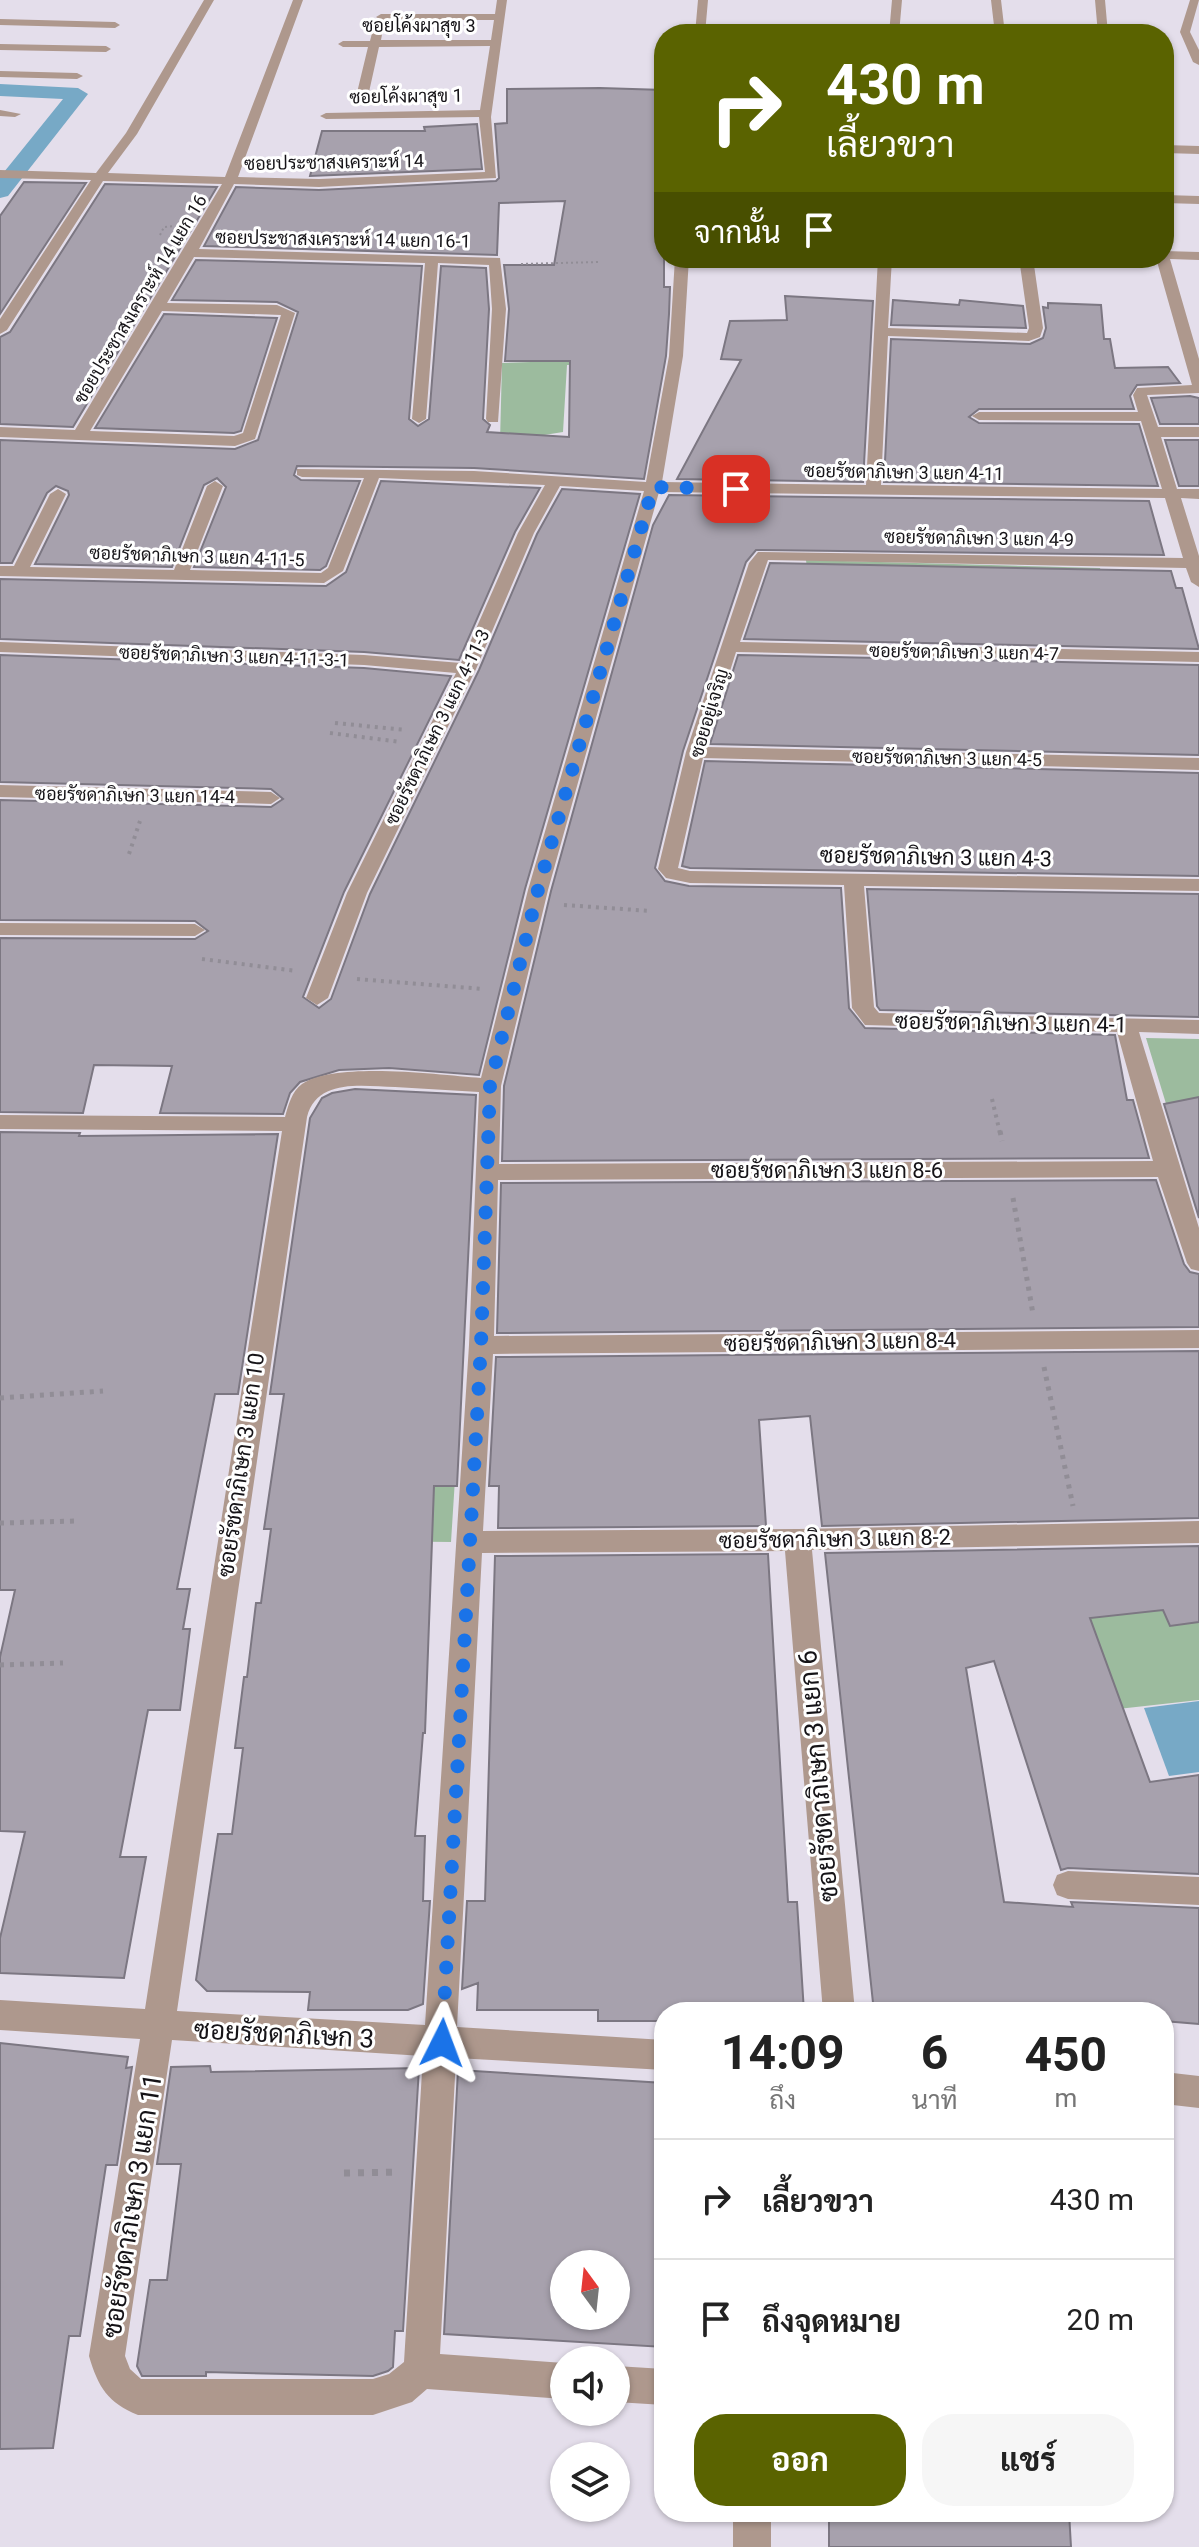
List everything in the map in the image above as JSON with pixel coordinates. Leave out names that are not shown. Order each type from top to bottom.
[{"type":"street","points":[[0,330],[99,177],[131,134],[209,0]]},
{"type":"street","name":"ซอยประชาสงเคราะห์ 14 แยก 16","points":[[80,435],[230,181],[298,0]]},
{"type":"street","name":"ซอยประชาสงเคราะห์ 14","points":[[3,174],[319,183],[492,175],[487,145],[487,106],[502,0]]},
{"type":"street","points":[[701,24],[703,0]]},
{"type":"street","points":[[895,24],[897,0]]},
{"type":"street","points":[[996,0],[999,24]]},
{"type":"street","points":[[1100,0],[1102,24]]},
{"type":"street","points":[[1195,0],[1185,32],[1199,62]]},
{"type":"street","points":[[377,100],[355,101],[385,1]]},
{"type":"street","points":[[381,17],[499,17]]},
{"type":"street","points":[[0,22],[115,25]]},
{"type":"street","name":"ซอยโค้งผาสุข 3","points":[[343,44],[496,43]]},
{"type":"street","points":[[0,47],[106,49]]},
{"type":"street","points":[[0,74],[77,76]]},
{"type":"street","points":[[472,100],[487,106]]},
{"type":"street","name":"ซอยโค้งผาสุข 1","points":[[326,116],[487,106]]},
{"type":"street","points":[[0,113],[15,114]]},
{"type":"street","points":[[1174,149],[1199,150]]},
{"type":"street","points":[[1174,199],[1199,200]]},
{"type":"street","name":"ซอยประชาสงเคราะห์ 14 แยก 16-1","points":[[190,253],[495,263]]},
{"type":"street","points":[[1174,257],[1199,256]]},
{"type":"street","points":[[419,419],[432,259]]},
{"type":"street","points":[[493,419],[499,309],[495,263]]},
{"type":"street","points":[[550,2380],[421,2371],[481,1345],[490,1086],[535,902],[653,487],[676,356],[681,268]]},
{"type":"street","points":[[873,491],[884,268]]},
{"type":"street","points":[[880,332],[1029,337],[1035,334],[1036,328],[1027,268]]},
{"type":"street","points":[[1167,268],[1199,386],[1142,391],[1140,395],[1170,494],[1196,563],[1199,582]]},
{"type":"street","points":[[0,432],[245,441],[250,436],[288,313],[277,309],[157,307]]},
{"type":"street","points":[[1179,317],[1199,318]]},
{"type":"street","points":[[979,416],[1149,424],[1199,432]]},
{"type":"street","name":"ซอยรัชดาภิเษก 3 แยก 4-11","points":[[302,472],[474,476],[653,487],[1199,494]]},
{"type":"street","name":"ซอยรัชดาภิเษก 3 แยก 4-11-5","points":[[0,571],[299,580],[332,575],[373,474]]},
{"type":"street","name":"ซอยรัชดาภิเษก 3 แยก 4-11-3","points":[[317,998],[357,893],[467,669],[526,533],[554,482]]},
{"type":"street","points":[[180,575],[215,486]]},
{"type":"street","points":[[20,571],[58,494]]},
{"type":"street","name":"ซอยรัชดาภิเษก 3 แยก 4-9","points":[[764,555],[1196,563]]},
{"type":"street","name":"ซอยอยู่เจริญ","points":[[673,874],[668,864],[695,752],[757,563],[764,555]]},
{"type":"street","name":"ซอยรัชดาภิเษก 3 แยก 4-11-3-1","points":[[0,647],[364,660],[467,669]]},
{"type":"street","name":"ซอยรัชดาภิเษก 3 แยก 4-7","points":[[729,647],[1199,657]]},
{"type":"street","name":"ซอยรัชดาภิเษก 3 แยก 4-5","points":[[695,752],[1199,764]]},
{"type":"street","name":"ซอยรัชดาภิเษก 3 แยก 14-4","points":[[0,791],[271,798]]},
{"type":"street","name":"ซอยรัชดาภิเษก 3 แยก 4-3","points":[[673,874],[690,877],[1199,885]]},
{"type":"street","name":"ซอยรัชดาภิเษก 3 แยก 4-1","points":[[854,880],[863,1008],[868,1017],[881,1022],[1199,1027]]},
{"type":"street","points":[[0,929],[195,930]]},
{"type":"street","points":[[1126,1025],[1167,1169],[1199,1263]]},
{"type":"street","name":"ซอยรัชดาภิเษก 3 แยก 10","points":[[161,2026],[242,1450],[294,1124],[301,1098],[312,1087],[343,1079],[490,1086]]},
{"type":"street","points":[[0,1122],[294,1124]]},
{"type":"street","name":"ซอยรัชดาภิเษก 3 แยก 8-6","points":[[486,1172],[1167,1169]]},
{"type":"street","name":"ซอยรัชดาภิเษก 3 แยก 8-4","points":[[481,1345],[1199,1339]]},
{"type":"street","name":"ซอยรัชดาภิเษก 3 แยก 8-2","points":[[470,1542],[798,1540],[1199,1532]]},
{"type":"street","name":"ซอยรัชดาภิเษก 3 แยก 6","points":[[798,1540],[838,2002]]},
{"type":"street","points":[[1068,1885],[1199,1891]]},
{"type":"street","name":"ซอยรัชดาภิเษก 3","points":[[0,2015],[654,2054]]},
{"type":"street","name":"ซอยรัชดาภิเษก 3 แยก 11","points":[[161,2026],[107,2356],[121,2389],[138,2397],[373,2397],[399,2389],[421,2371]]},
{"type":"street","points":[[1174,2089],[1199,2092]]},
{"type":"street","points":[[630,2385],[654,2386]]},
{"type":"street","points":[[752,2522],[752,2547]]},
{"type":"path","points":[[495,263],[598,262]]},
{"type":"path","points":[[335,723],[433,739]]},
{"type":"path","points":[[330,733],[433,739]]},
{"type":"path","points":[[129,854],[149,795]]},
{"type":"path","points":[[535,902],[651,911]]},
{"type":"path","points":[[202,959],[327,976],[512,992]]},
{"type":"path","points":[[0,1398],[103,1391]]},
{"type":"path","points":[[0,1523],[75,1521]]},
{"type":"path","points":[[0,1665],[63,1663]]},
{"type":"path","points":[[344,2173],[434,2171]]},
{"type":"green space","points":[[669,314],[665,365],[567,365],[563,432],[500,442],[502,363],[531,362],[538,338]]},
{"type":"green space","points":[[806,560],[1100,568],[1104,582],[808,577]]},
{"type":"green space","points":[[1146,1038],[1199,1039],[1199,1166],[1185,1166]]},
{"type":"green space","points":[[366,1478],[455,1479],[451,1542],[359,1541]]},
{"type":"green space","points":[[1199,1602],[1199,1700],[1100,1711],[1069,1617]]},
{"type":"water","points":[[1199,1701],[1199,1772],[1169,1776],[1144,1708]]},
{"type":"building","points":[[507,89],[654,90],[654,268],[664,268],[664,287],[670,287],[666,356],[644,479],[474,468],[297,466],[294,475],[301,480],[360,481],[326,566],[320,570],[194,567],[226,487],[217,478],[204,485],[172,567],[35,564],[69,495],[68,491],[56,486],[47,493],[12,563],[0,563],[0,440],[235,449],[258,440],[298,312],[277,302],[172,300],[196,260],[422,266],[409,419],[418,426],[429,419],[441,266],[486,268],[489,309],[483,419],[490,425],[487,432],[569,437],[570,361],[505,361],[509,309],[504,265],[554,265],[565,201],[499,203],[497,255],[204,246],[236,187],[319,190],[496,181],[499,178],[495,124],[507,123]]},
{"type":"building","points":[[477,124],[482,169],[310,176],[322,131],[425,131],[424,127]]},
{"type":"building","points":[[24,182],[86,183],[0,314],[0,216]]},
{"type":"building","points":[[105,184],[217,187],[73,427],[0,424],[0,337],[10,332]]},
{"type":"building","points":[[785,296],[873,301],[863,482],[677,479],[741,360],[721,359],[730,321],[787,320]]},
{"type":"building","points":[[893,300],[959,305],[960,300],[1023,306],[1026,328],[891,325]]},
{"type":"building","points":[[1048,303],[1101,305],[1104,339],[1110,339],[1115,368],[1168,367],[1180,383],[1137,385],[1130,396],[1134,409],[979,409],[969,417],[979,423],[1139,424],[1158,486],[884,482],[891,339],[1030,344],[1043,338],[1046,328],[1043,307],[1048,308]]},
{"type":"building","points":[[164,314],[277,318],[241,431],[95,428]]},
{"type":"building","points":[[1151,398],[1199,398],[1199,424],[1160,424]]},
{"type":"building","points":[[1165,440],[1199,440],[1199,486],[1179,486]]},
{"type":"building","points":[[381,481],[540,488],[515,532],[459,660],[364,652],[0,639],[0,579],[326,586],[346,572]]},
{"type":"building","points":[[562,489],[640,494],[525,889],[479,1075],[389,1068],[339,1070],[300,1082],[290,1093],[283,1114],[160,1113],[172,1066],[94,1065],[83,1113],[0,1112],[0,938],[195,939],[208,931],[195,921],[0,920],[0,800],[271,807],[283,799],[271,789],[0,782],[0,655],[364,668],[451,676],[344,892],[303,997],[319,1008],[331,999],[370,894],[479,670],[537,534]]},
{"type":"building","points":[[669,495],[1149,501],[1164,555],[756,550],[746,562],[683,751],[655,868],[665,881],[689,886],[841,888],[849,1008],[865,1028],[1115,1035],[1127,1100],[1133,1100],[1149,1158],[502,1161],[504,1086],[551,891],[653,525]]},
{"type":"building","points":[[770,563],[1171,571],[1176,588],[1182,588],[1199,649],[744,639]]},
{"type":"building","points":[[738,655],[1199,665],[1199,755],[710,744]]},
{"type":"building","points":[[705,761],[1199,773],[1199,876],[690,868],[682,866]]},
{"type":"building","points":[[867,889],[1199,894],[1199,1017],[880,1010],[877,1006]]},
{"type":"building","points":[[355,1089],[476,1095],[457,1486],[434,1486],[425,1733],[415,1836],[425,1836],[423,1901],[430,1901],[423,2004],[408,2010],[308,2010],[310,1992],[207,1991],[196,1980],[218,1834],[232,1834],[243,1748],[235,1748],[256,1603],[261,1603],[271,1529],[264,1529],[284,1394],[270,1394],[310,1118],[322,1098]]},
{"type":"building","points":[[1199,1097],[1199,1218],[1164,1104]]},
{"type":"building","points":[[0,1132],[80,1133],[79,1136],[278,1134],[238,1394],[215,1394],[177,1589],[190,1589],[183,1629],[190,1629],[180,1710],[148,1710],[120,1857],[146,1857],[124,1978],[0,1973],[0,1938],[25,1832],[0,1831],[0,1657],[15,1590],[0,1590]]},
{"type":"building","points":[[1156,1180],[1184,1264],[1190,1272],[1199,1274],[1199,1327],[497,1333],[501,1183]]},
{"type":"building","points":[[1199,1351],[1199,1518],[822,1526],[810,1416],[759,1420],[766,1526],[498,1528],[499,1486],[489,1486],[496,1357]]},
{"type":"building","points":[[1199,1546],[1199,1622],[1170,1626],[1163,1610],[1090,1618],[1150,1782],[1199,1775],[1199,1874],[1061,1870],[994,1661],[966,1668],[1004,1902],[1073,1907],[1071,1902],[1199,1908],[1199,2024],[1174,2022],[1174,2002],[873,2002],[825,1553]]},
{"type":"building","points":[[768,1554],[788,1902],[797,1902],[803,2002],[654,2002],[654,2021],[598,2021],[598,2010],[477,2010],[478,1983],[462,1989],[467,1901],[485,1901],[495,1556]]},
{"type":"building","points":[[0,2043],[128,2057],[126,2068],[132,2067],[117,2165],[106,2165],[80,2336],[69,2336],[53,2448],[0,2449]]},
{"type":"building","points":[[210,2066],[211,2072],[419,2068],[403,2331],[395,2331],[393,2367],[388,2371],[373,2376],[206,2372],[206,2376],[142,2376],[137,2366],[150,2280],[167,2280],[181,2164],[157,2164],[171,2067]]},
{"type":"building","points":[[458,2070],[654,2082],[654,2346],[444,2334]]},
{"type":"building","points":[[829,2522],[1070,2522],[1071,2547],[829,2547]]},
{"type":"waterway","points":[[0,90],[78,94],[0,191]]},
{"type":"route","points":[[442,2043],[481,1345],[490,1086],[538,890],[653,487],[736,489]]}]
